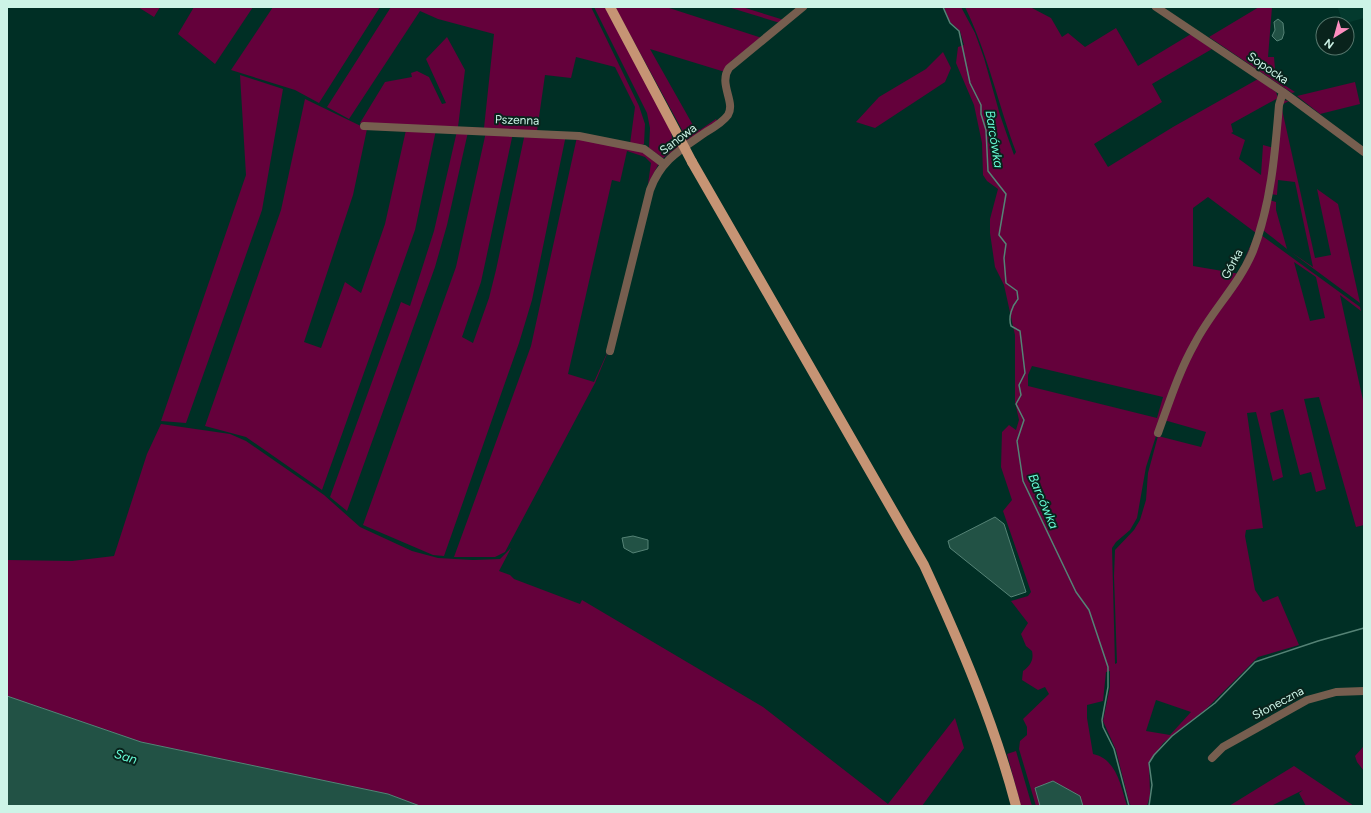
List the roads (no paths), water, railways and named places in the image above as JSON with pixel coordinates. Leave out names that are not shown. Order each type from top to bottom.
[{"type":"main road","points":[[610,7],[692,162],[924,565],[949,619],[982,701],[1016,806]]},
{"type":"street","name":"Sanowa","points":[[610,351],[650,190],[664,164],[676,152],[726,116],[730,108],[725,82],[727,72],[803,7]]},
{"type":"street","name":"Sopocka","points":[[1156,7],[1283,92],[1364,152]]},
{"type":"street","name":"Górka","points":[[1158,433],[1174,389],[1194,343],[1238,280],[1258,238],[1269,201],[1279,105],[1283,92]]},
{"type":"street","name":"Pszenna","points":[[364,126],[579,136],[644,149],[664,164]]},
{"type":"street","name":"Słoneczna","points":[[1212,758],[1223,747],[1308,700],[1336,692],[1364,691]]},
{"type":"water","points":[[1278,19],[1283,23],[1284,33],[1282,39],[1277,41],[1272,36],[1275,30],[1274,22]]},
{"type":"water","points":[[995,517],[1004,524],[1026,592],[1011,597],[950,548],[948,541]]},
{"type":"water","points":[[633,536],[648,540],[648,549],[633,553],[624,548],[622,538]]},
{"type":"water","name":"San","points":[[7,696],[141,742],[388,794],[420,806],[7,806]]},
{"type":"water","points":[[1053,781],[1080,796],[1083,806],[1040,806],[1035,788]]},
{"type":"waterway","name":"Barcówka","points":[[943,7],[950,23],[959,31],[970,83],[981,105],[981,114],[986,130],[988,171],[1006,194],[999,235],[1006,244],[1004,258],[1006,283],[1017,291],[1018,299],[1012,308],[1010,323],[1011,326],[1020,331],[1025,373],[1019,385],[1021,395],[1016,404],[1024,420],[1017,441],[1023,481],[1076,592],[1089,610],[1108,667],[1108,687],[1102,720],[1103,727],[1114,749],[1129,806]]},
{"type":"waterway","points":[[1149,806],[1152,785],[1149,763],[1154,755],[1172,736],[1215,703],[1255,662],[1318,641],[1364,628]]}]
